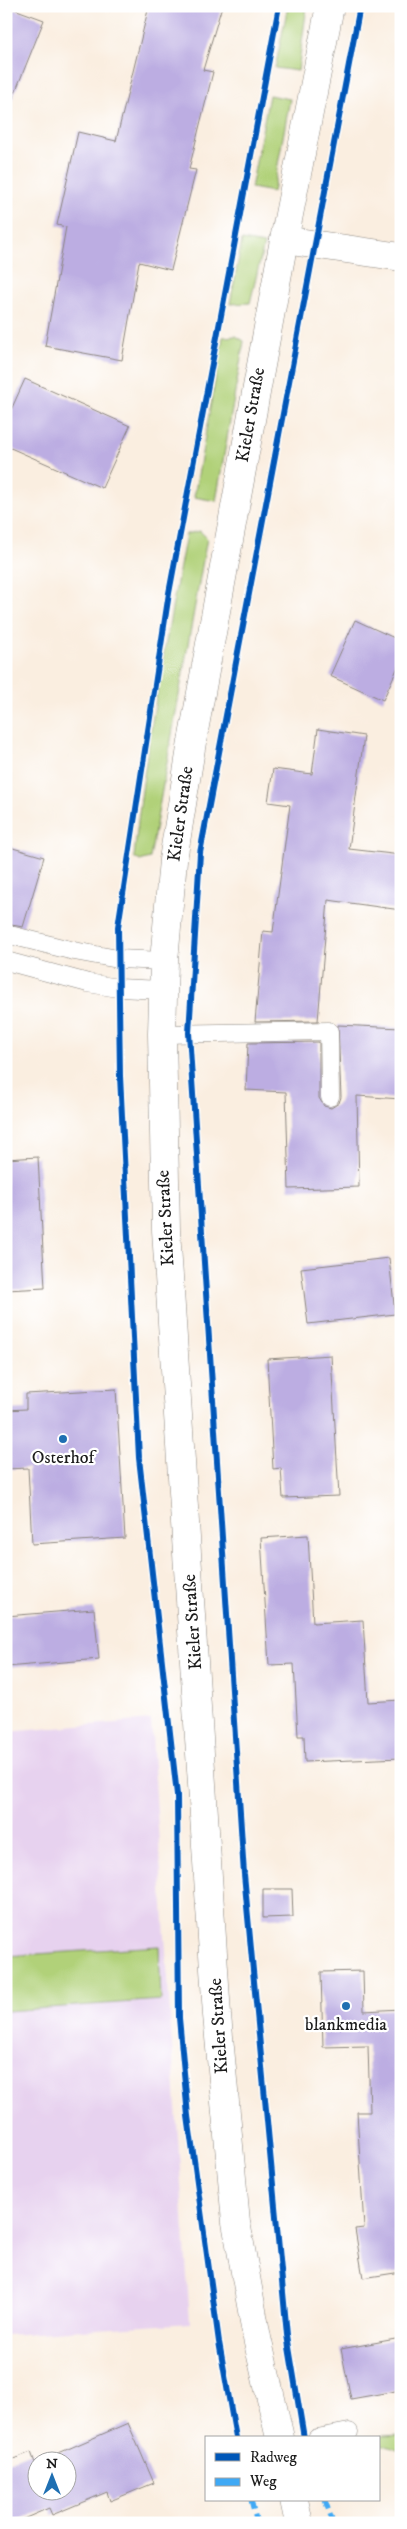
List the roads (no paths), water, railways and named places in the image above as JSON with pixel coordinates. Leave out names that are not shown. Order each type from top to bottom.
[{"type":"main road","name":"Kieler Straße","points":[[280,2436],[257,2338],[236,2222],[217,2015],[166,1230],[162,1128],[162,1034],[164,961],[173,860],[192,742],[284,240],[330,6]]},
{"type":"main road","points":[[284,240],[401,256]]},
{"type":"main road","points":[[294,2502],[299,2523]]},
{"type":"lane","points":[[6,934],[74,951],[118,959],[164,961]]},
{"type":"lane","points":[[6,961],[88,983],[118,988],[163,990]]},
{"type":"lane","points":[[162,1034],[329,1030],[330,1097]]},
{"type":"lane","points":[[328,2436],[349,2432]]},
{"type":"place","name":"Osterhof","points":[[63,1439]]},
{"type":"place","name":"blankmedia","points":[[346,2006]]}]
